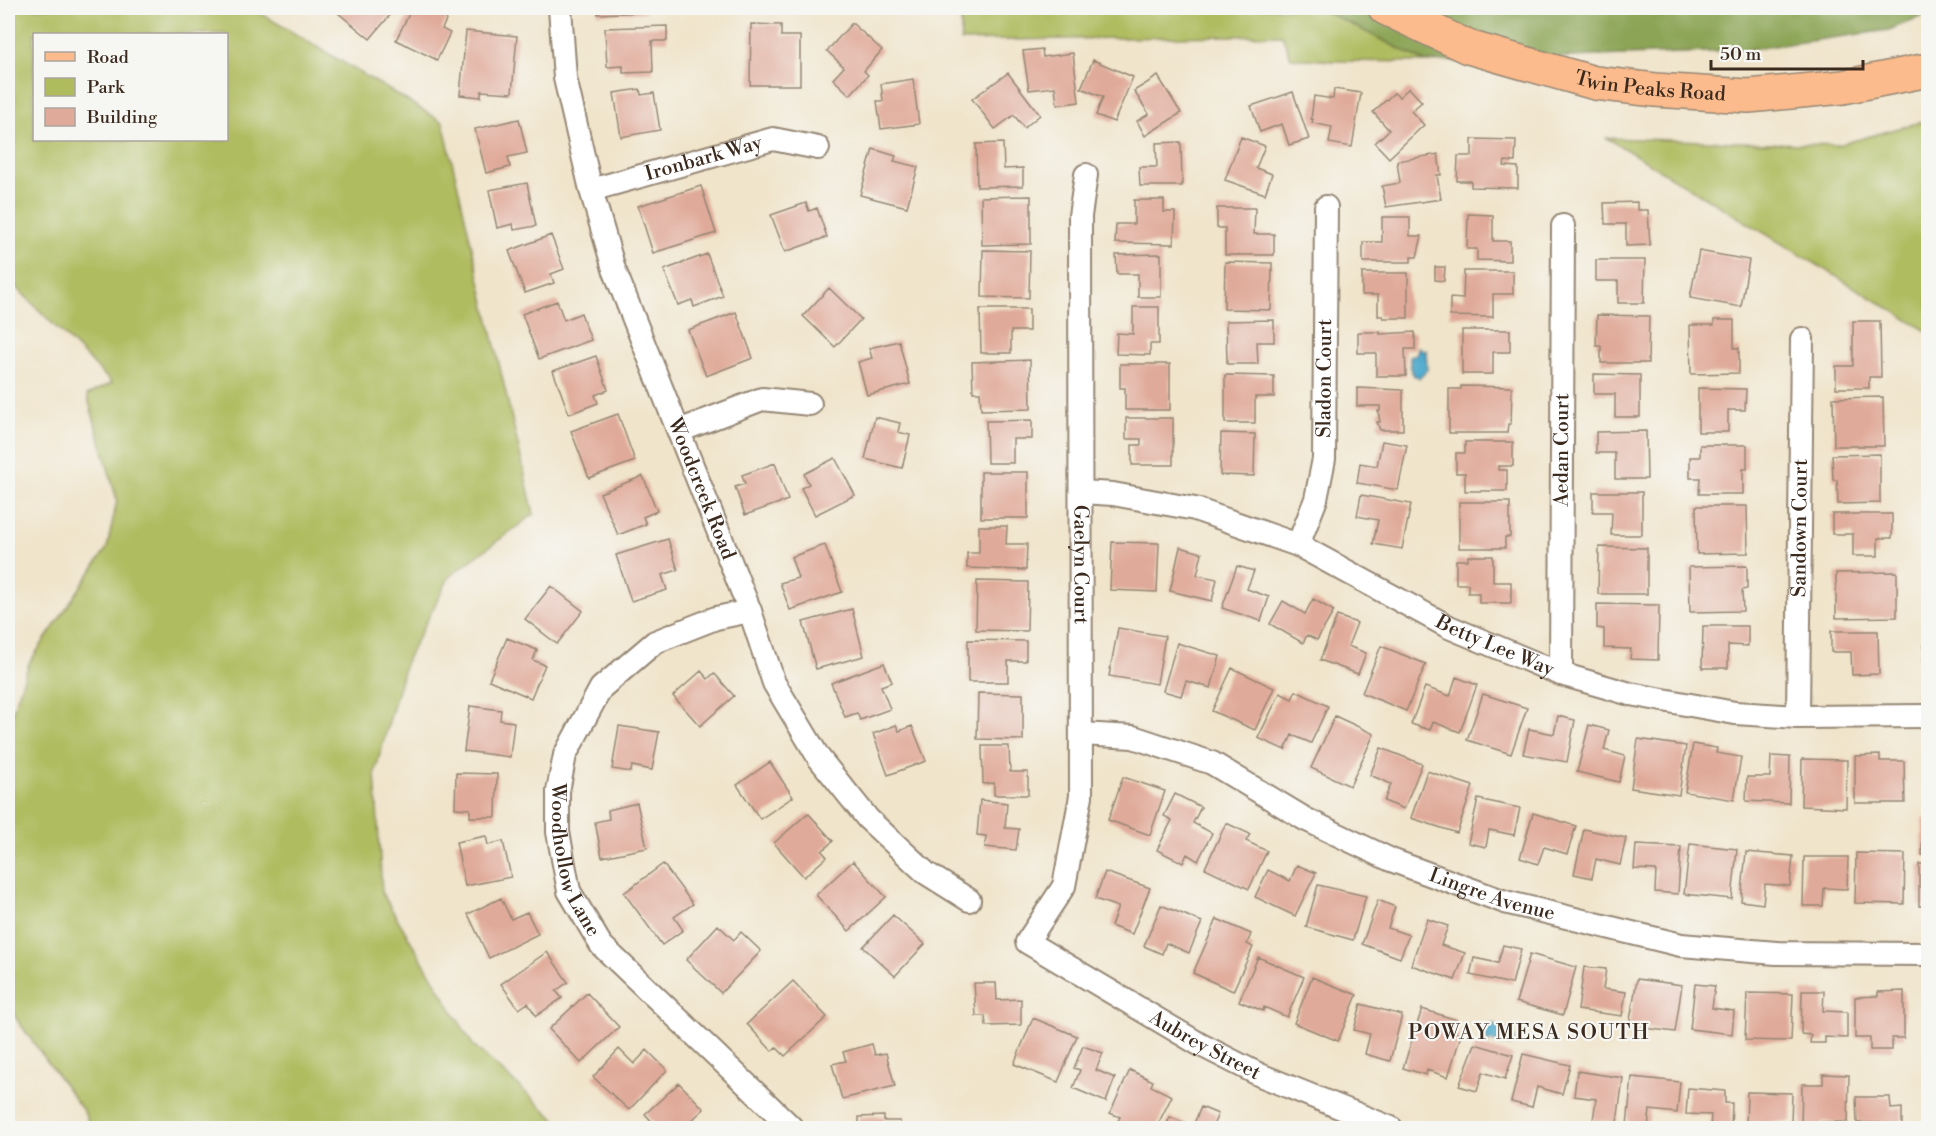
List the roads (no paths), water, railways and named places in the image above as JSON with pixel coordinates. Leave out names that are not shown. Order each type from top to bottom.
[{"type":"main road","name":"Twin Peaks Road","points":[[1385,8],[1468,47],[1585,80],[1655,90],[1748,96],[1843,87],[1929,70]]},
{"type":"street","name":"Woodcreek Road","points":[[560,8],[565,78],[591,190],[614,269],[750,611],[774,682],[819,758],[868,819],[926,873],[969,900]]},
{"type":"street","name":"Ironbark Way","points":[[591,190],[773,139],[818,148]]},
{"type":"street","name":"Gaelyn Court","points":[[1027,942],[1064,886],[1081,796],[1080,216],[1086,175]]},
{"type":"street","name":"Sladon Court","points":[[1298,545],[1316,499],[1324,459],[1326,207]]},
{"type":"street","name":"Aedan Court","points":[[1561,674],[1563,226]]},
{"type":"street","name":"Sandown Court","points":[[1798,717],[1802,339]]},
{"type":"street","points":[[679,431],[762,399],[810,404]]},
{"type":"street","name":"Betty Lee Way","points":[[1081,492],[1113,494],[1195,509],[1298,545],[1449,627],[1561,674],[1630,694],[1735,713],[1798,717],[1929,716]]},
{"type":"street","name":"Woodhollow Lane","points":[[750,611],[716,618],[655,642],[601,688],[565,755],[558,791],[558,832],[569,891],[601,945],[791,1127]]},
{"type":"street","name":"Lingre Avenue","points":[[1081,734],[1133,737],[1212,763],[1305,819],[1391,860],[1505,902],[1681,945],[1776,953],[1929,954]]},
{"type":"street","name":"Aubrey Street","points":[[1027,942],[1199,1044],[1260,1075],[1391,1128]]},
{"type":"water","points":[[1419,347],[1424,351],[1426,349],[1427,370],[1419,378],[1413,375],[1410,368],[1410,356],[1416,355]]},
{"type":"water","points":[[1493,1024],[1509,1032],[1515,1039],[1513,1045],[1487,1042],[1483,1028]]},
{"type":"district","name":"POWAY MESA SOUTH","points":[[1529,1033]]}]
